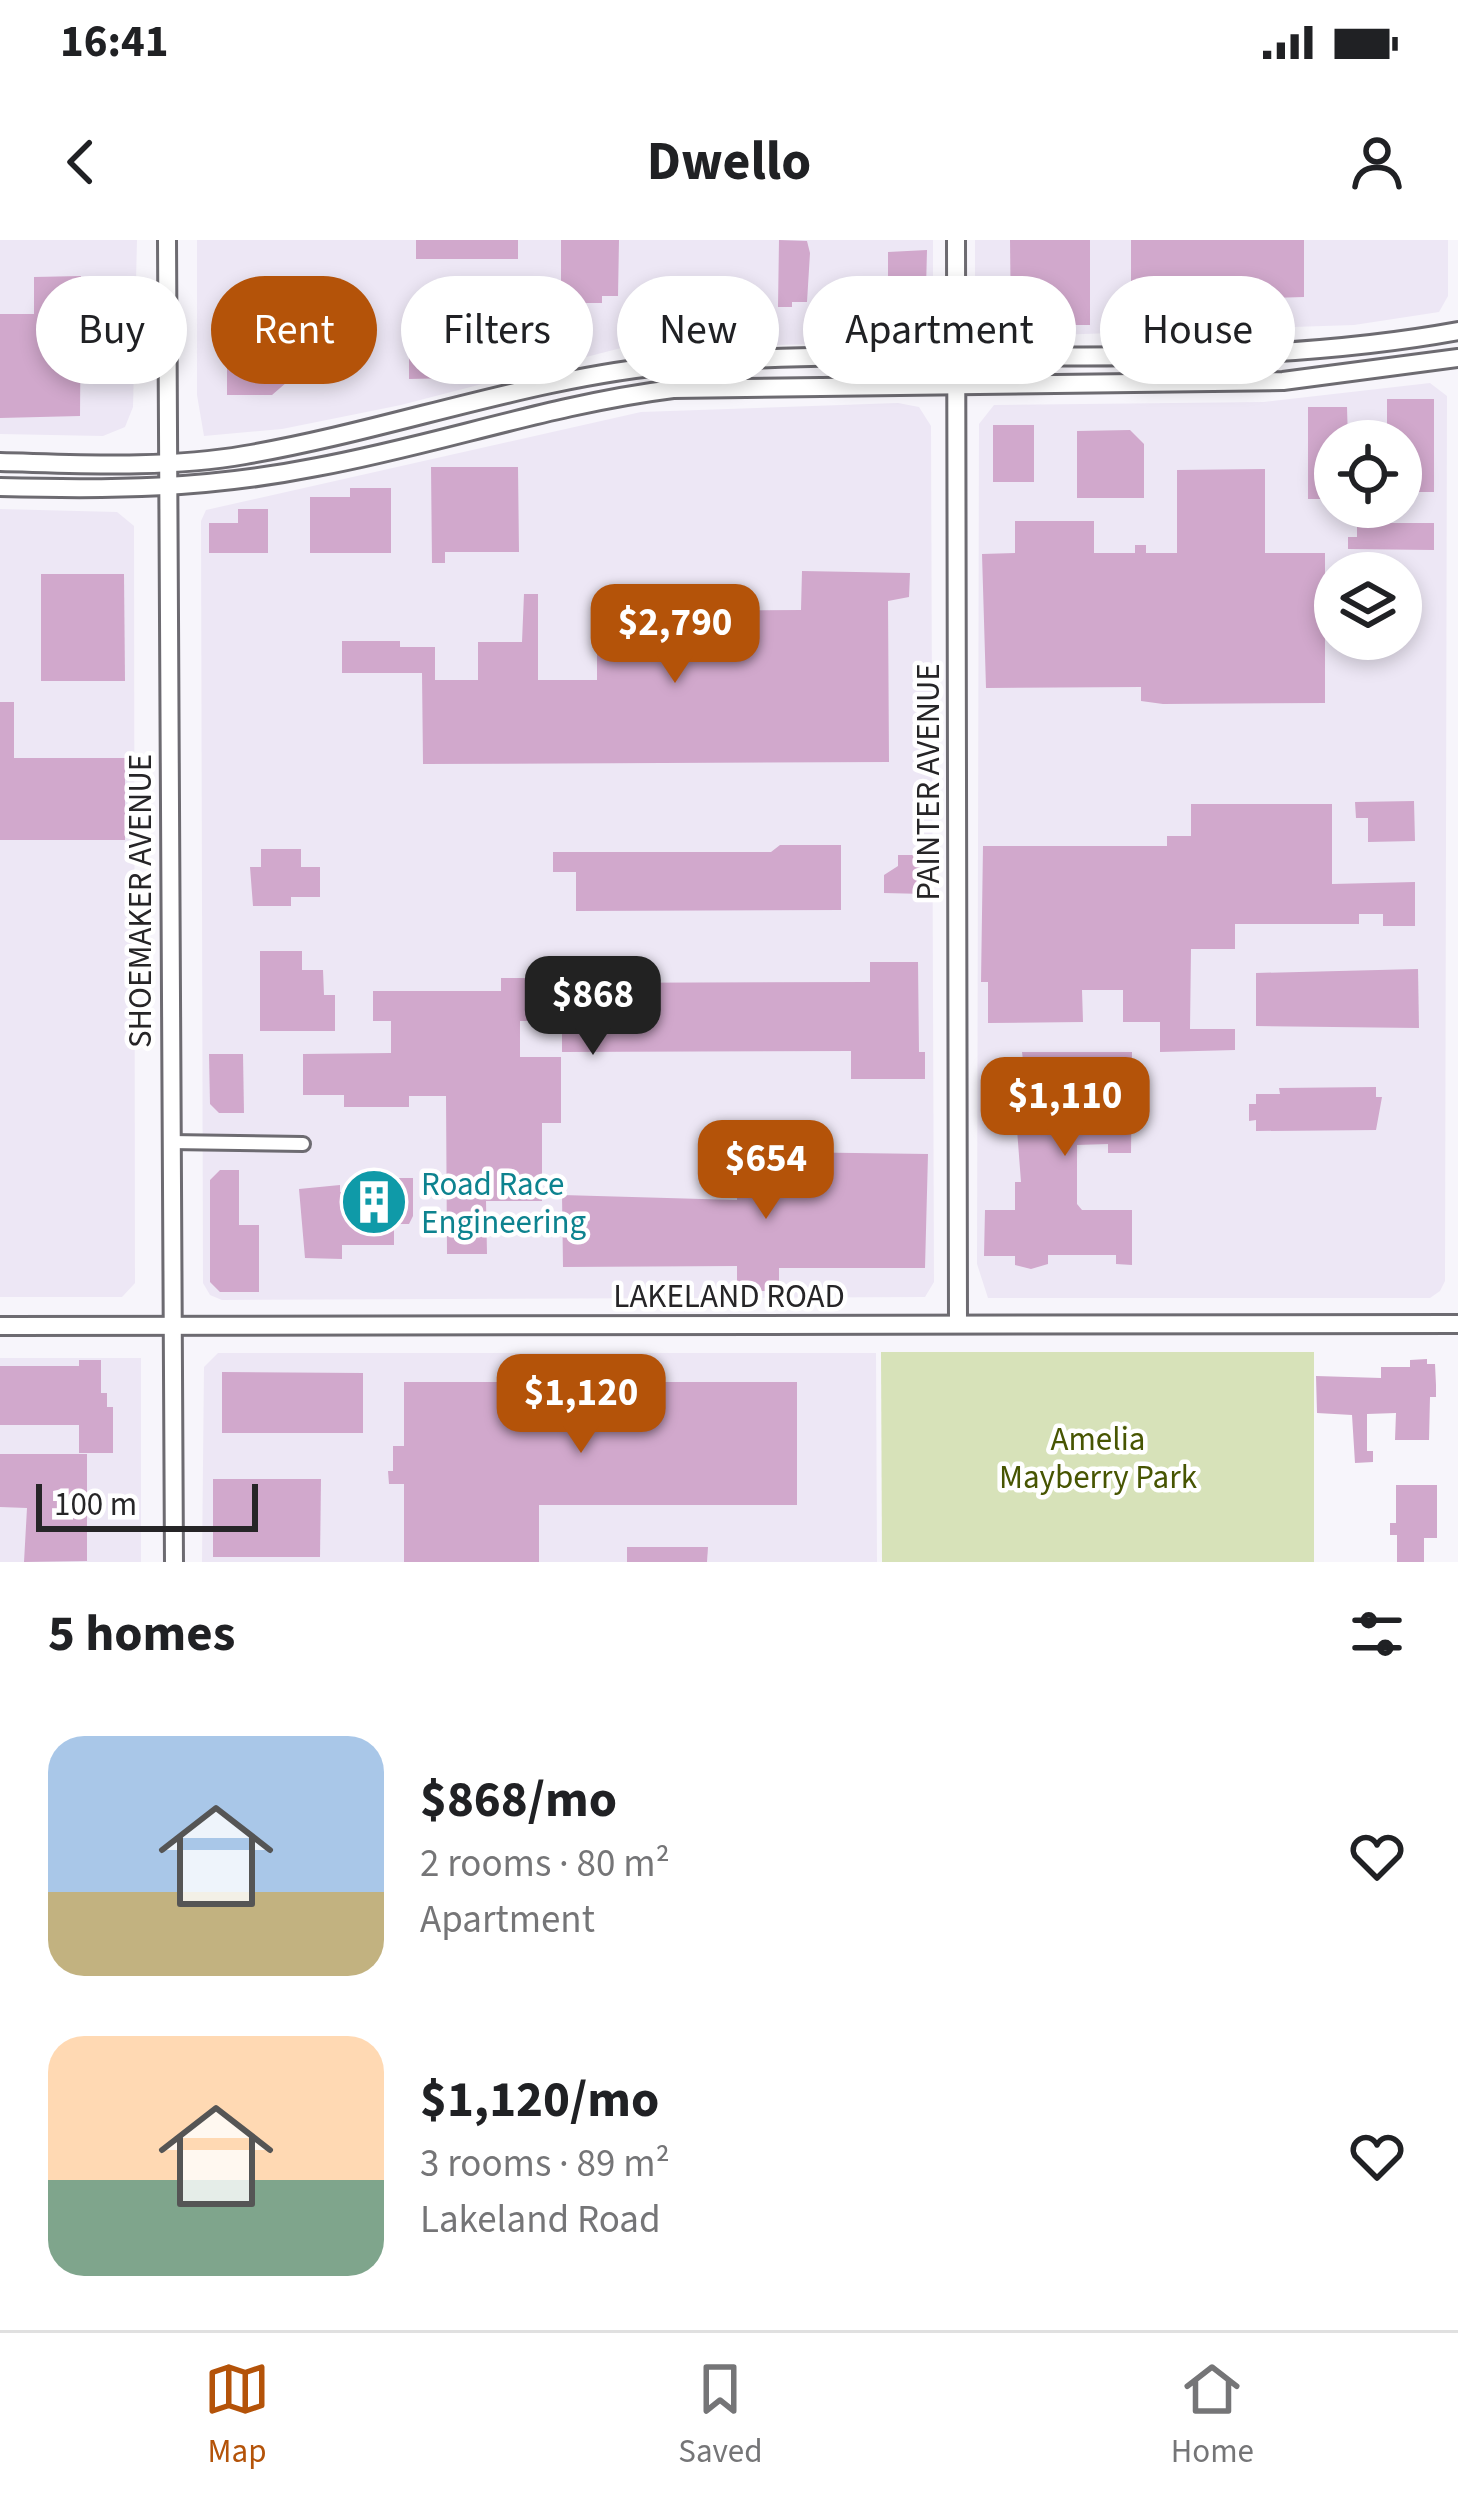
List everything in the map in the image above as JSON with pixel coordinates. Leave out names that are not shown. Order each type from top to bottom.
[{"type":"main road","name":"SHOEMAKER AVENUE","points":[[166,240],[174,1562]]},
{"type":"main road","name":"PAINTER AVENUE","points":[[956,240],[956,276]]},
{"type":"main road","points":[[1076,355],[1311,350],[1458,331]]},
{"type":"main road","points":[[1076,383],[1312,380],[1458,358]]},
{"type":"main road","points":[[0,462],[167,462],[316,442],[628,369],[803,363]]},
{"type":"main road","points":[[0,487],[167,490],[322,467],[629,394],[711,387],[956,384]]},
{"type":"main road","name":"PAINTER AVENUE","points":[[956,384],[958,1324]]},
{"type":"main road","name":"LAKELAND ROAD","points":[[0,1325],[1458,1324]]},
{"type":"street","points":[[170,1142],[303,1144]]},
{"type":"shaded area","points":[[0,240],[137,240],[136,276],[36,276],[36,384],[134,384],[133,407],[125,427],[103,436],[0,434]]},
{"type":"shaded area","points":[[197,240],[933,240],[933,276],[803,276],[803,344],[779,345],[779,276],[617,276],[617,349],[593,355],[593,276],[401,276],[401,384],[482,384],[282,429],[204,436],[197,395]]},
{"type":"shaded area","points":[[975,240],[1448,240],[1448,296],[1439,312],[1354,325],[1295,327],[1295,276],[1100,276],[1100,333],[1076,334],[1076,276],[975,276]]},
{"type":"shaded area","points":[[1430,383],[1447,396],[1445,1281],[1430,1298],[988,1298],[977,1264],[979,424],[994,405],[1264,402]]},
{"type":"shaded area","points":[[898,403],[919,407],[931,426],[934,1282],[925,1297],[222,1300],[210,1295],[203,1283],[201,521],[206,510],[641,412]]},
{"type":"shaded area","points":[[0,509],[117,512],[134,526],[135,1283],[122,1297],[0,1297]]},
{"type":"shaded area","points":[[218,1353],[876,1353],[877,1562],[202,1562],[204,1367]]},
{"type":"shaded area","points":[[0,1358],[141,1358],[141,1562],[0,1562]]},
{"type":"green space","name":"Amelia Mayberry Park","points":[[881,1352],[1314,1352],[1314,1562],[882,1562]]},
{"type":"building","points":[[416,240],[518,240],[518,259],[416,259]]},
{"type":"building","points":[[561,240],[619,240],[617,296],[602,296],[602,303],[593,303],[593,276],[561,276]]},
{"type":"building","points":[[779,240],[807,241],[809,276],[803,276],[803,302],[779,307]]},
{"type":"building","points":[[1010,240],[1090,240],[1090,325],[1076,325],[1076,276],[1010,276]]},
{"type":"building","points":[[1131,240],[1304,240],[1304,297],[1295,297],[1295,276],[1131,276]]},
{"type":"building","points":[[927,250],[926,276],[888,276],[888,252]]},
{"type":"building","points":[[34,277],[36,384],[80,384],[80,416],[0,418],[0,314],[34,314]]},
{"type":"building","points":[[227,384],[285,384],[272,395],[227,395]]},
{"type":"building","points":[[1387,399],[1434,399],[1434,492],[1422,492],[1422,420],[1387,420]]},
{"type":"building","points":[[1308,407],[1347,407],[1347,420],[1314,420],[1314,499],[1308,499]]},
{"type":"building","points":[[993,425],[1034,425],[1034,482],[993,482]]},
{"type":"building","points":[[1130,430],[1144,444],[1144,498],[1077,498],[1077,431]]},
{"type":"building","points":[[431,467],[518,467],[519,552],[445,552],[445,563],[432,563]]},
{"type":"building","points":[[1265,469],[1265,553],[1314,553],[1314,660],[1325,660],[1325,703],[1163,704],[1141,701],[1141,687],[986,688],[982,554],[1015,553],[1015,521],[1094,521],[1094,553],[1135,553],[1135,545],[1146,545],[1146,553],[1177,553],[1177,470]]},
{"type":"building","points":[[350,488],[391,488],[391,553],[310,553],[310,497],[350,497]]},
{"type":"building","points":[[238,509],[268,509],[268,553],[209,553],[209,523],[238,523]]},
{"type":"building","points":[[1422,523],[1434,523],[1434,550],[1348,549],[1348,537],[1357,537],[1357,528],[1422,528]]},
{"type":"building","points":[[802,571],[910,573],[909,597],[888,601],[889,762],[423,764],[422,673],[342,673],[342,641],[400,641],[400,647],[435,647],[435,680],[478,680],[478,642],[522,642],[524,594],[538,594],[538,680],[597,680],[597,611],[801,610]]},
{"type":"building","points":[[41,574],[124,574],[125,681],[41,681]]},
{"type":"building","points":[[0,702],[14,702],[14,758],[125,758],[125,840],[0,840]]},
{"type":"building","points":[[1414,801],[1415,841],[1368,842],[1368,818],[1356,818],[1355,802]]},
{"type":"building","points":[[1191,804],[1332,804],[1332,884],[1415,882],[1415,926],[1383,926],[1383,914],[1359,914],[1359,924],[1235,924],[1235,949],[1191,949],[1190,1029],[1235,1029],[1235,1050],[1160,1052],[1160,1022],[1123,1022],[1123,990],[1082,990],[1083,1022],[988,1023],[988,982],[981,982],[983,846],[1167,846],[1167,836],[1191,836]]},
{"type":"building","points":[[780,845],[841,845],[841,910],[576,911],[576,872],[553,872],[553,852],[771,852]]},
{"type":"building","points":[[261,849],[301,849],[301,867],[320,867],[320,897],[291,897],[291,906],[253,906],[250,867],[261,867]]},
{"type":"building","points":[[898,855],[926,855],[925,894],[884,893],[884,875],[898,866]]},
{"type":"building","points":[[260,951],[302,951],[302,970],[323,970],[324,995],[335,995],[335,1031],[260,1031]]},
{"type":"building","points":[[870,962],[918,962],[919,1052],[925,1052],[925,1079],[851,1079],[851,1051],[562,1052],[562,1021],[520,1021],[520,1057],[561,1057],[561,1123],[542,1123],[542,1201],[486,1201],[487,1254],[447,1254],[446,1096],[409,1096],[409,1107],[344,1107],[344,1095],[303,1095],[303,1054],[391,1053],[391,1021],[373,1021],[373,991],[501,991],[501,978],[533,978],[533,991],[562,991],[562,983],[870,982]]},
{"type":"building","points":[[1418,969],[1419,1028],[1256,1026],[1256,973]]},
{"type":"building","points":[[1022,1052],[1132,1052],[1131,1153],[1108,1153],[1108,1144],[1077,1145],[1077,1204],[1082,1210],[1132,1210],[1132,1265],[1116,1264],[1116,1255],[1048,1255],[1048,1264],[1031,1269],[1015,1265],[1015,1256],[984,1256],[985,1210],[1015,1210],[1015,1182],[1021,1182],[1015,1103],[1028,1103]]},
{"type":"building","points":[[209,1054],[243,1054],[244,1113],[219,1113],[210,1104]]},
{"type":"building","points":[[1376,1087],[1376,1097],[1382,1097],[1376,1130],[1256,1131],[1256,1120],[1249,1121],[1249,1104],[1256,1104],[1256,1094],[1280,1094],[1279,1088]]},
{"type":"building","points":[[782,1152],[928,1154],[925,1268],[779,1268],[779,1291],[737,1291],[737,1266],[563,1267],[562,1195],[737,1200],[737,1179],[782,1179]]},
{"type":"building","points":[[220,1170],[239,1170],[239,1225],[259,1225],[259,1292],[220,1292],[210,1282],[210,1180]]},
{"type":"building","points":[[366,1178],[413,1178],[413,1216],[409,1224],[394,1224],[394,1245],[342,1245],[342,1259],[305,1258],[299,1189],[340,1185],[340,1192],[366,1192]]},
{"type":"building","points":[[1427,1359],[1427,1364],[1435,1364],[1436,1385],[1436,1397],[1430,1397],[1429,1440],[1395,1440],[1396,1413],[1367,1414],[1367,1451],[1373,1451],[1373,1462],[1355,1463],[1352,1415],[1317,1413],[1316,1376],[1381,1378],[1381,1367],[1410,1367],[1410,1360]]},
{"type":"building","points":[[79,1360],[101,1360],[101,1393],[107,1393],[107,1407],[113,1407],[113,1453],[79,1453],[79,1425],[0,1425],[0,1366],[79,1366]]},
{"type":"building","points":[[222,1372],[363,1373],[363,1433],[222,1433]]},
{"type":"building","points":[[404,1382],[797,1382],[797,1505],[539,1505],[539,1562],[404,1562],[404,1484],[389,1484],[388,1471],[393,1471],[393,1446],[404,1446]]},
{"type":"building","points":[[0,1454],[87,1454],[87,1561],[24,1562],[27,1508],[0,1507]]},
{"type":"building","points":[[213,1479],[321,1479],[320,1557],[213,1557]]},
{"type":"building","points":[[1396,1485],[1437,1485],[1437,1538],[1424,1538],[1424,1562],[1397,1562],[1397,1535],[1390,1535],[1390,1523],[1396,1523]]},
{"type":"building","points":[[627,1547],[708,1547],[707,1562],[627,1562]]},
{"type":"place","name":"Road Race Engineering","points":[[374,1202]]}]
